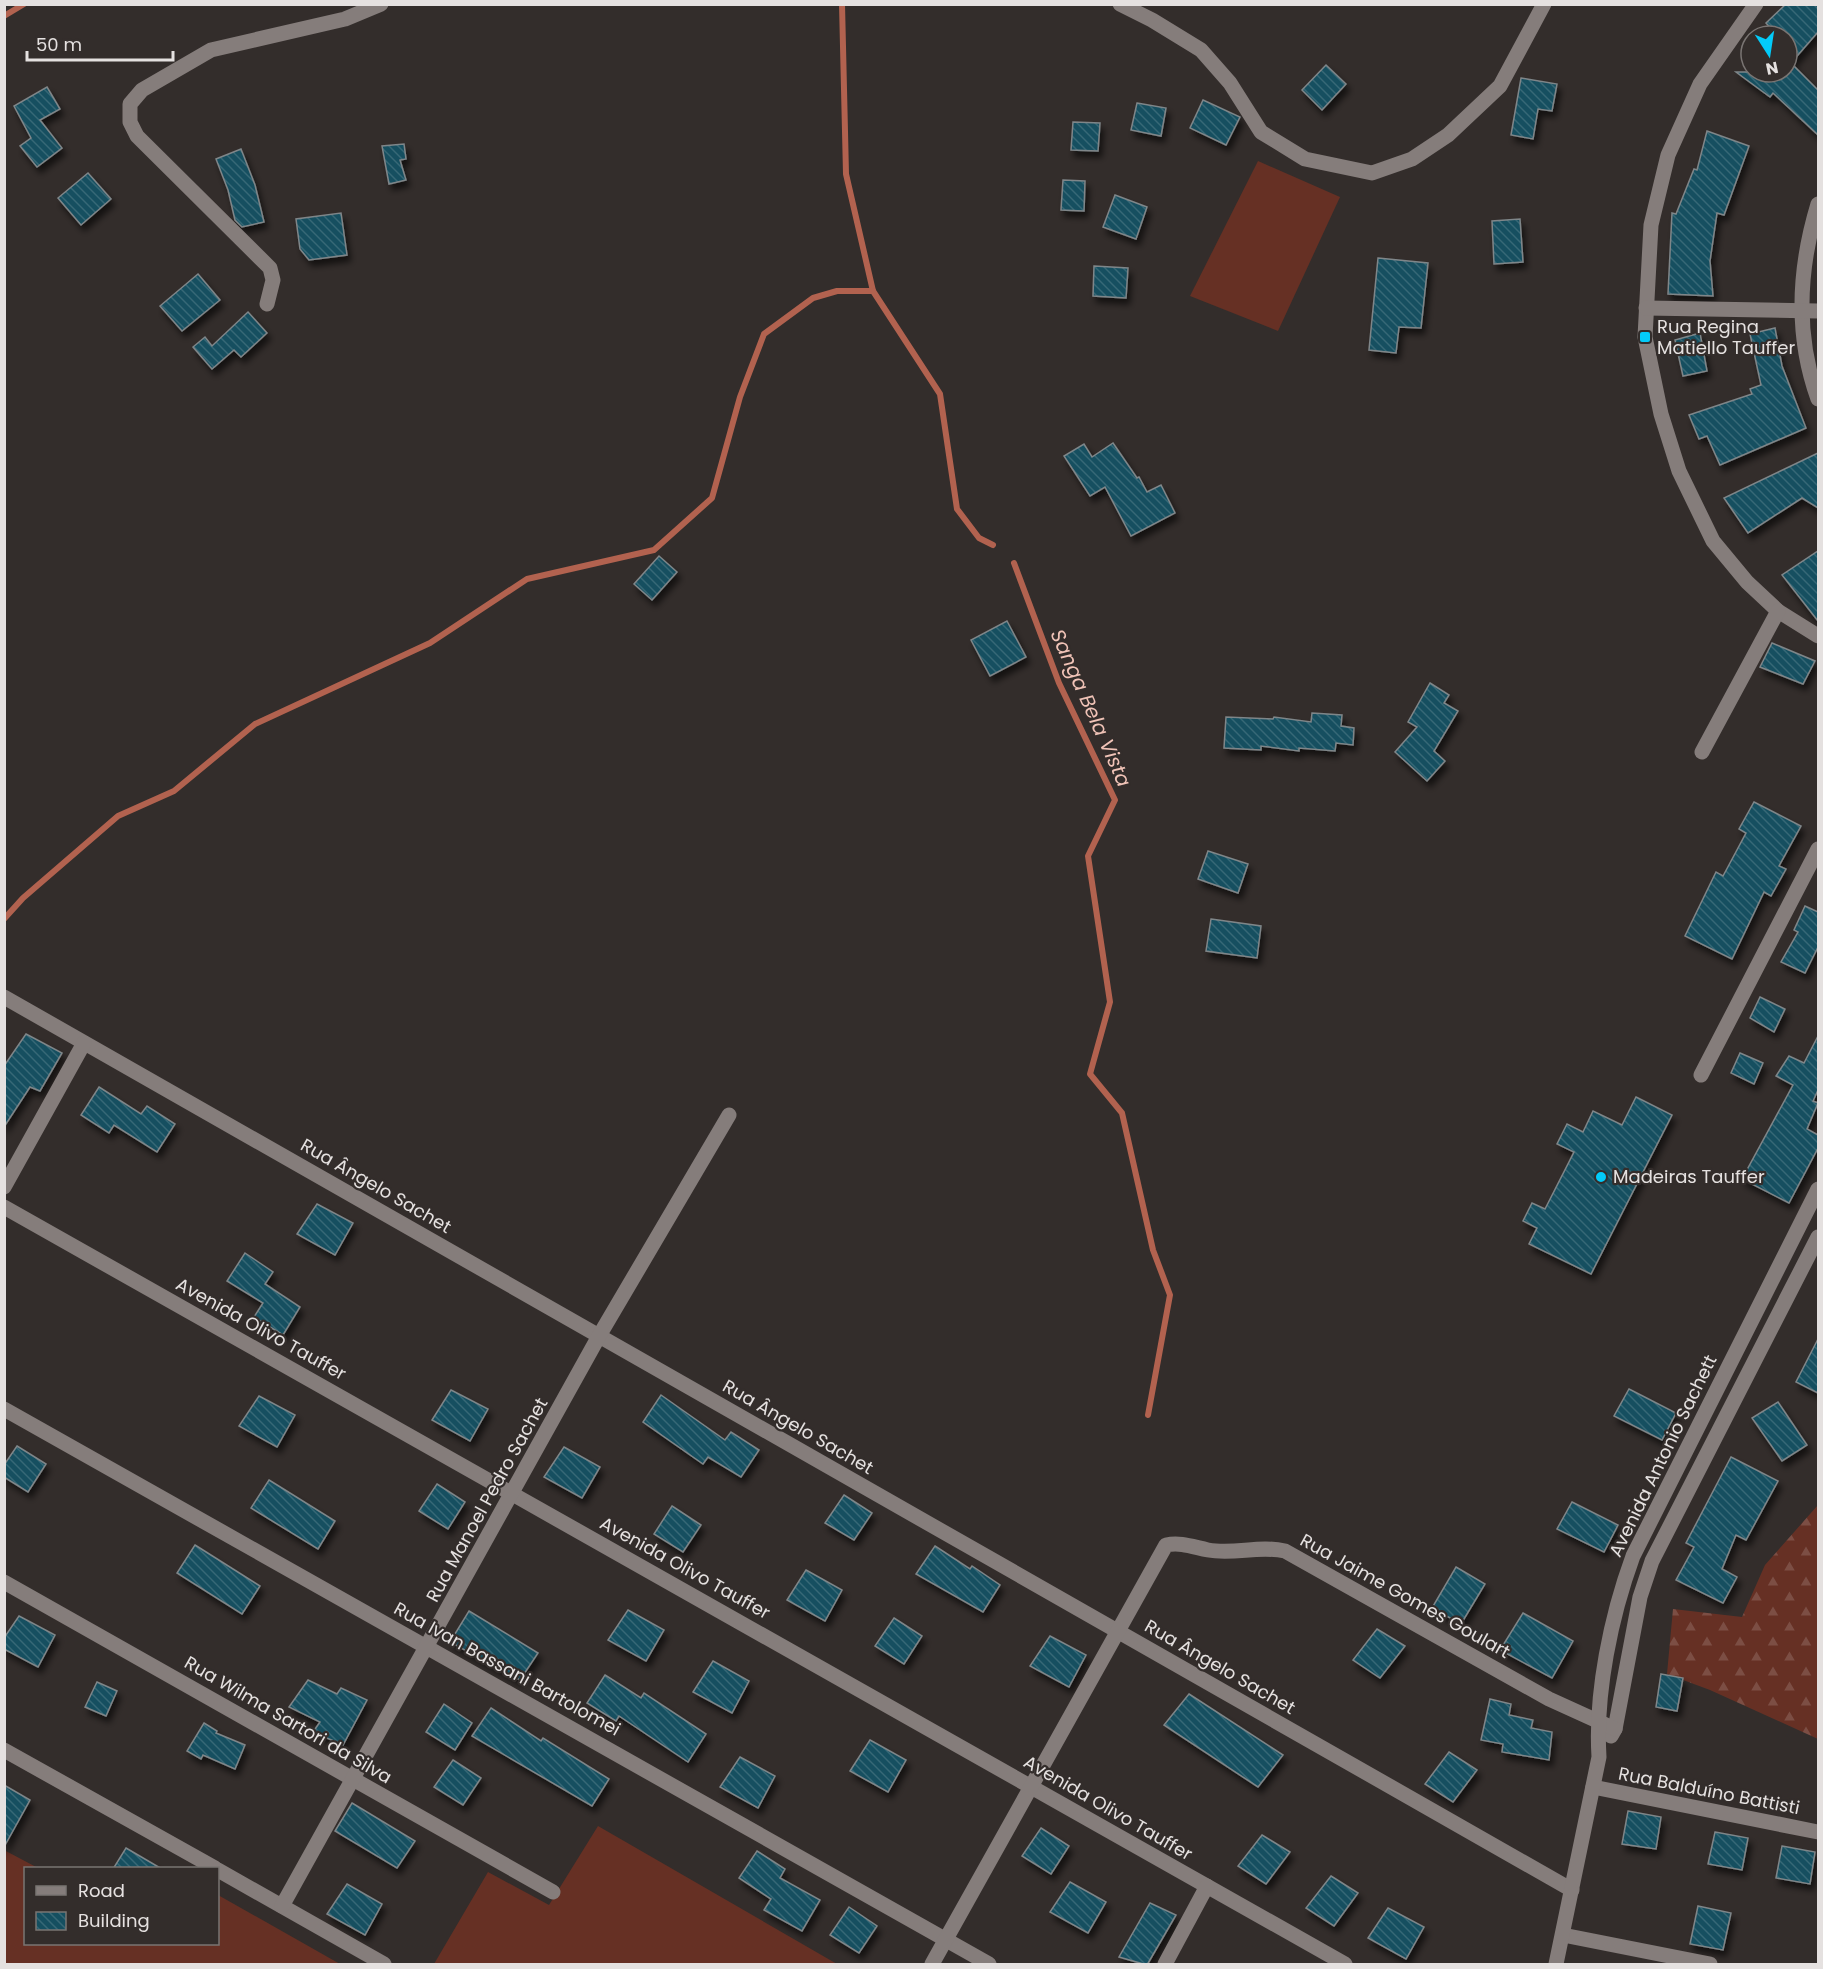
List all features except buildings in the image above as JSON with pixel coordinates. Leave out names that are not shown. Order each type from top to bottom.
[{"type":"street","points":[[267,304],[273,280],[270,268],[137,136],[130,122],[129,104],[142,90],[211,50],[345,19],[381,4]]},
{"type":"street","points":[[1120,4],[1152,20],[1201,50],[1230,83],[1261,132],[1305,159],[1372,173],[1412,159],[1448,135],[1500,86],[1544,4]]},
{"type":"street","points":[[1756,4],[1700,84],[1668,155],[1652,225],[1645,337],[1661,414],[1678,471],[1713,541],[1747,582],[1778,611],[1818,636]]},
{"type":"street","points":[[1818,204],[1806,254],[1800,311],[1808,369],[1818,399]]},
{"type":"street","points":[[1646,308],[1818,311]]},
{"type":"street","points":[[1702,752],[1778,611]]},
{"type":"street","points":[[1701,1075],[1818,849]]},
{"type":"street","name":"Rua Ângelo Sachet","points":[[4,997],[1572,1890]]},
{"type":"street","points":[[4,1187],[84,1043]]},
{"type":"street","name":"Rua Manoel Pedro Sachet","points":[[282,1906],[599,1336],[729,1115]]},
{"type":"street","name":"Avenida Antonio Sachett","points":[[1556,1965],[1599,1756],[1597,1722],[1620,1592],[1633,1556],[1818,1189]]},
{"type":"street","name":"Avenida Olivo Tauffer","points":[[4,1207],[1345,1965]]},
{"type":"street","points":[[1794,1238],[1816,1242]]},
{"type":"street","name":"Avenida Antonio Sachett","points":[[1599,1756],[1615,1729],[1640,1597],[1652,1561],[1816,1242]]},
{"type":"street","name":"Rua Ivan Bassani Bartolomei","points":[[4,1409],[988,1965]]},
{"type":"street","points":[[1691,1441],[1709,1450]]},
{"type":"street","name":"Rua Jaime Gomes Goulart","points":[[1118,1631],[1166,1545],[1177,1543],[1210,1551],[1268,1547],[1286,1551],[1549,1699],[1615,1729]]},
{"type":"street","name":"Rua Wilma Sartori da Silva","points":[[4,1582],[553,1892]]},
{"type":"street","points":[[932,1965],[1118,1631]]},
{"type":"street","points":[[4,1750],[212,1867]]},
{"type":"street","name":"Rua Balduíno Battisti","points":[[1593,1786],[1818,1832]]},
{"type":"street","points":[[219,1871],[384,1965]]},
{"type":"street","points":[[1165,1965],[1207,1886]]},
{"type":"street","points":[[1563,1935],[1710,1965]]},
{"type":"green space","points":[[1258,161],[1340,197],[1278,331],[1190,296]]},
{"type":"green space","points":[[1818,1505],[1818,1739],[1710,1690],[1667,1674],[1673,1609],[1742,1617],[1765,1565]]},
{"type":"green space","points":[[598,1826],[837,1964],[434,1964],[488,1872],[549,1905]]},
{"type":"green space","points":[[4,1850],[36,1867],[24,1867],[24,1945],[219,1945],[219,1896],[340,1964],[5,1964]]},
{"type":"waterway","points":[[4,16],[24,4]]},
{"type":"waterway","name":"Sanga Bela Vista","points":[[842,4],[846,174],[873,291],[940,394],[957,509],[979,538],[993,545]]},
{"type":"waterway","points":[[4,919],[23,898],[118,816],[174,791],[255,724],[430,643],[527,579],[654,550],[712,498],[740,397],[764,334],[813,298],[837,291],[873,291]]},
{"type":"waterway","name":"Sanga Bela Vista","points":[[1014,563],[1059,683],[1115,800],[1088,856],[1110,1002],[1090,1074],[1122,1113],[1153,1250],[1170,1295],[1148,1415]]},
{"type":"place","name":"Rua Regina Matiello Tauffer","points":[[1645,337]]},
{"type":"place","name":"Madeiras Tauffer","points":[[1601,1177]]}]
